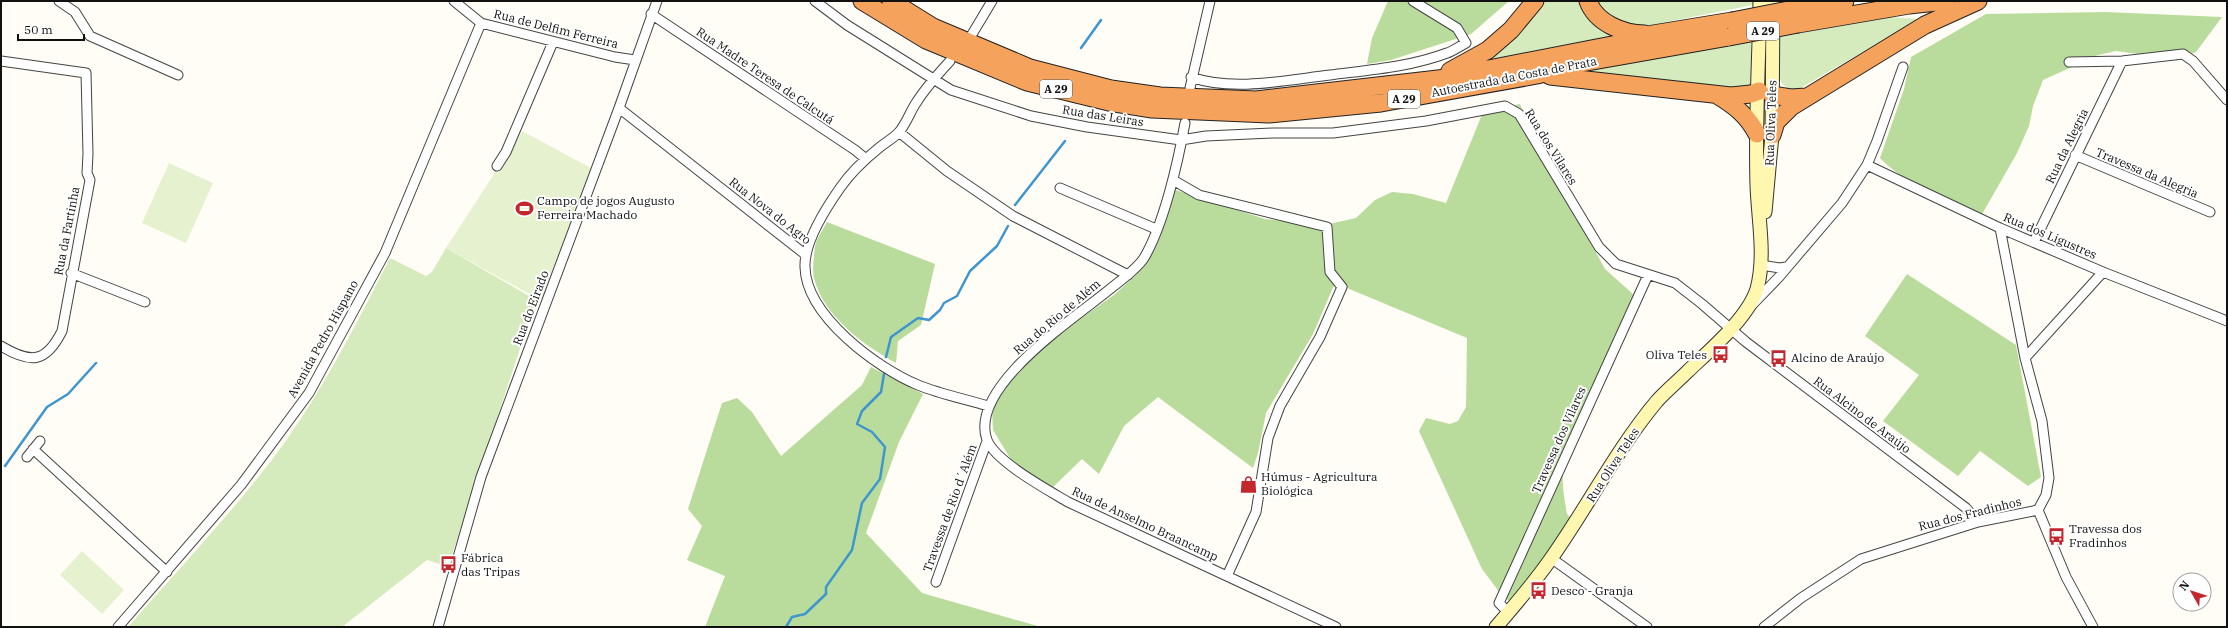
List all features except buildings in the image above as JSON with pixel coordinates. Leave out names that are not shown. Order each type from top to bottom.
[{"type":"highway","name":"Autoestrada da Costa de Prata","points":[[862,1],[926,40],[1027,82],[1109,102],[1152,109],[1269,114],[1381,103],[1537,75],[1576,64],[1730,29],[1798,16],[1946,1]]},
{"type":"highway","name":"Autoestrada da Costa de Prata","points":[[890,1],[933,27],[1030,68],[1111,89],[1160,96],[1256,100],[1438,79],[1622,43],[1653,34],[1730,29]]},
{"type":"highway","points":[[1438,79],[1488,50],[1511,30],[1535,1]]},
{"type":"highway","points":[[1588,1],[1590,6],[1602,19],[1618,29],[1634,34],[1653,34]]},
{"type":"highway","name":"Autoestrada da Costa de Prata","points":[[1798,16],[1846,1]]},
{"type":"highway","points":[[1715,94],[1740,109],[1751,123],[1764,135],[1791,107],[1808,96],[1925,25],[1978,1]]},
{"type":"highway","points":[[1537,75],[1730,96],[1751,94],[1765,90],[1791,98],[1808,96]]},
{"type":"main road","name":"Rua Oliva Teles","points":[[1496,627],[1509,613],[1551,558],[1641,422],[1658,400],[1743,314],[1756,291],[1761,269],[1757,186],[1764,135],[1765,90],[1759,68],[1760,1]]},
{"type":"main road","name":"Rua Oliva Teles","points":[[1765,90],[1773,66],[1773,1]]},
{"type":"street","points":[[59,1],[75,12],[90,36],[178,75]]},
{"type":"street","name":"Rua de Delfim Ferreira","points":[[454,1],[481,23],[615,57],[635,60]]},
{"type":"street","name":"Rua do Eirado","points":[[438,627],[481,477],[619,108],[651,14],[657,1]]},
{"type":"street","name":"Rua das Leiras","points":[[815,1],[847,25],[950,90],[1031,116],[1087,127],[1181,140]]},
{"type":"street","points":[[972,36],[992,1]]},
{"type":"street","points":[[1190,88],[1210,1]]},
{"type":"street","points":[[1192,77],[1205,82],[1224,84],[1272,82],[1391,67],[1447,53],[1466,43],[1457,28],[1413,1]]},
{"type":"street","name":"Rua Madre Teresa de Calcutá","points":[[651,14],[866,159]]},
{"type":"street","name":"Avenida Pedro Hispano","points":[[118,627],[241,485],[309,393],[385,253],[481,23]]},
{"type":"street","points":[[498,166],[506,152],[553,42]]},
{"type":"street","points":[[2069,62],[2122,61],[2183,54],[2193,61],[2227,100]]},
{"type":"street","name":"Rua da Fartinha","points":[[1,61],[86,73],[87,173],[90,180],[71,273],[62,331],[55,346],[46,355],[36,358],[20,356],[1,346]]},
{"type":"street","name":"Rua Nova do Agro","points":[[619,108],[806,255],[816,227],[840,188],[866,159],[899,132],[933,80],[950,61]]},
{"type":"street","name":"Rua da Alegria","points":[[2034,242],[2122,61]]},
{"type":"street","name":"Rua Oliva Teles","points":[[1743,314],[1761,297],[1842,203],[1867,165],[1903,67]]},
{"type":"street","name":"Rua dos Vilares","points":[[1181,140],[1206,136],[1266,133],[1333,133],[1426,121],[1505,106],[1519,114],[1599,248],[1616,264],[1675,283],[1731,327]]},
{"type":"street","name":"Rua do Rio de Além","points":[[988,406],[999,386],[1027,356],[1128,274],[1143,259],[1156,229],[1173,180],[1184,123]]},
{"type":"street","points":[[899,132],[947,171],[1013,216],[1128,274]]},
{"type":"street","name":"Travessa da Alegria","points":[[2075,155],[2210,212]]},
{"type":"street","name":"Rua dos Ligustres","points":[[1867,165],[2000,228],[2103,272],[2227,321]]},
{"type":"street","points":[[1173,180],[1199,196],[1327,227],[1330,272],[1342,287],[1320,337],[1278,412],[1268,438],[1256,512],[1227,576]]},
{"type":"street","points":[[1060,188],[1156,229]]},
{"type":"street","name":"Rua dos Fradinhos","points":[[1764,627],[1801,598],[1861,559],[1978,522],[2038,510],[2046,494],[2049,478],[2042,421],[2025,358],[2000,228]]},
{"type":"street","points":[[806,255],[805,268],[813,295],[822,312],[846,338],[885,367],[918,384],[988,406],[985,426],[988,441]]},
{"type":"street","points":[[1761,269],[1772,276],[1783,270]]},
{"type":"street","points":[[2025,358],[2103,272]]},
{"type":"street","points":[[71,273],[145,302]]},
{"type":"street","name":"Travessa dos Vilares","points":[[1509,613],[1499,603],[1648,275]]},
{"type":"street","name":"Rua Alcino de Araújo","points":[[1731,327],[1746,342],[1966,508],[1978,522]]},
{"type":"street","points":[[40,441],[30,453],[166,572]]},
{"type":"street","name":"Rua de Anselmo Braancamp","points":[[988,441],[1001,458],[1030,479],[1068,502],[1336,627]]},
{"type":"street","name":"Travessa de Rio d´Além","points":[[936,582],[988,441]]},
{"type":"street","points":[[2038,510],[2066,577],[2093,627]]},
{"type":"street","points":[[1551,558],[1647,627]]},
{"type":"green space","points":[[1388,1],[1509,1],[1471,34],[1391,60],[1367,64],[1372,38]]},
{"type":"green space","points":[[1541,1],[1583,1],[1614,36],[1475,62]]},
{"type":"green space","points":[[1598,1],[1753,1],[1753,5],[1646,26],[1638,26],[1624,24],[1613,18]]},
{"type":"green space","points":[[2105,12],[2222,17],[2196,52],[2186,56],[2146,55],[2116,51],[2098,55],[2043,80],[2033,106],[2029,126],[2017,153],[1981,216],[1941,198],[1901,176],[1880,158],[1904,89],[1911,57],[1986,14]]},
{"type":"green space","points":[[1890,17],[1919,19],[1799,89],[1790,88],[1783,85],[1778,72],[1777,63],[1778,37]]},
{"type":"green space","points":[[1751,42],[1752,87],[1741,91],[1590,75],[1590,69]]},
{"type":"green space","points":[[1520,104],[1546,163],[1605,269],[1634,295],[1631,311],[1564,463],[1563,483],[1567,514],[1573,520],[1513,603],[1503,597],[1482,569],[1419,431],[1426,418],[1450,424],[1458,421],[1466,407],[1467,338],[1335,283],[1313,334],[1266,413],[1258,453],[1253,468],[1158,397],[1124,426],[1099,474],[1082,459],[1053,487],[1013,463],[993,430],[992,409],[1003,389],[1039,348],[1114,295],[1136,275],[1157,244],[1173,189],[1265,219],[1324,225],[1356,218],[1375,200],[1392,192],[1413,194],[1446,203],[1483,112]]},
{"type":"green space","name":"Campo de jogos Augusto Ferreira Machado","points":[[522,131],[591,168],[544,298],[540,300],[446,248]]},
{"type":"green space","points":[[169,163],[213,183],[186,243],[142,223]]},
{"type":"green space","points":[[827,222],[935,264],[921,325],[898,341],[896,363],[871,348],[847,328],[826,305],[819,292],[813,275],[813,263],[818,238]]},
{"type":"green space","points":[[446,248],[536,300],[452,555],[443,565],[427,560],[342,627],[128,627],[229,513],[285,442],[328,375],[354,329],[390,258],[426,276],[432,272]]},
{"type":"green space","points":[[1907,274],[2016,345],[2041,477],[2028,486],[1980,451],[1958,476],[1883,421],[1919,375],[1865,336]]},
{"type":"green space","points":[[871,367],[923,394],[899,442],[866,533],[922,593],[1041,627],[705,627],[725,576],[687,560],[702,526],[688,509],[722,403],[737,398],[752,412],[781,456],[862,385]]},
{"type":"green space","points":[[82,551],[124,590],[102,614],[60,575]]},
{"type":"waterway","points":[[1081,48],[1101,20]]},
{"type":"waterway","points":[[1015,205],[1065,141]]},
{"type":"waterway","points":[[886,357],[891,337],[918,318],[929,320],[940,310],[944,303],[957,296],[970,271],[997,246],[1008,226]]},
{"type":"waterway","points":[[5,466],[47,407],[68,394],[96,363]]},
{"type":"waterway","points":[[786,627],[792,617],[805,614],[826,594],[826,587],[852,550],[862,503],[880,479],[885,447],[872,432],[857,424],[862,411],[881,392],[884,374]]},
{"type":"place","name":"Campo de jogos Augusto Ferreira Machado","points":[[524,208]]},
{"type":"place","name":"Oliva Teles","points":[[1720,355]]},
{"type":"place","name":"Alcino de Araújo","points":[[1778,358]]},
{"type":"place","name":"Húmus - Agricultura Biológica","points":[[1248,484]]},
{"type":"place","name":"Travessa dos Fradinhos","points":[[2056,536]]},
{"type":"place","name":"Fábrica das Tripas","points":[[448,565]]},
{"type":"place","name":"Desco - Granja","points":[[1538,591]]}]
